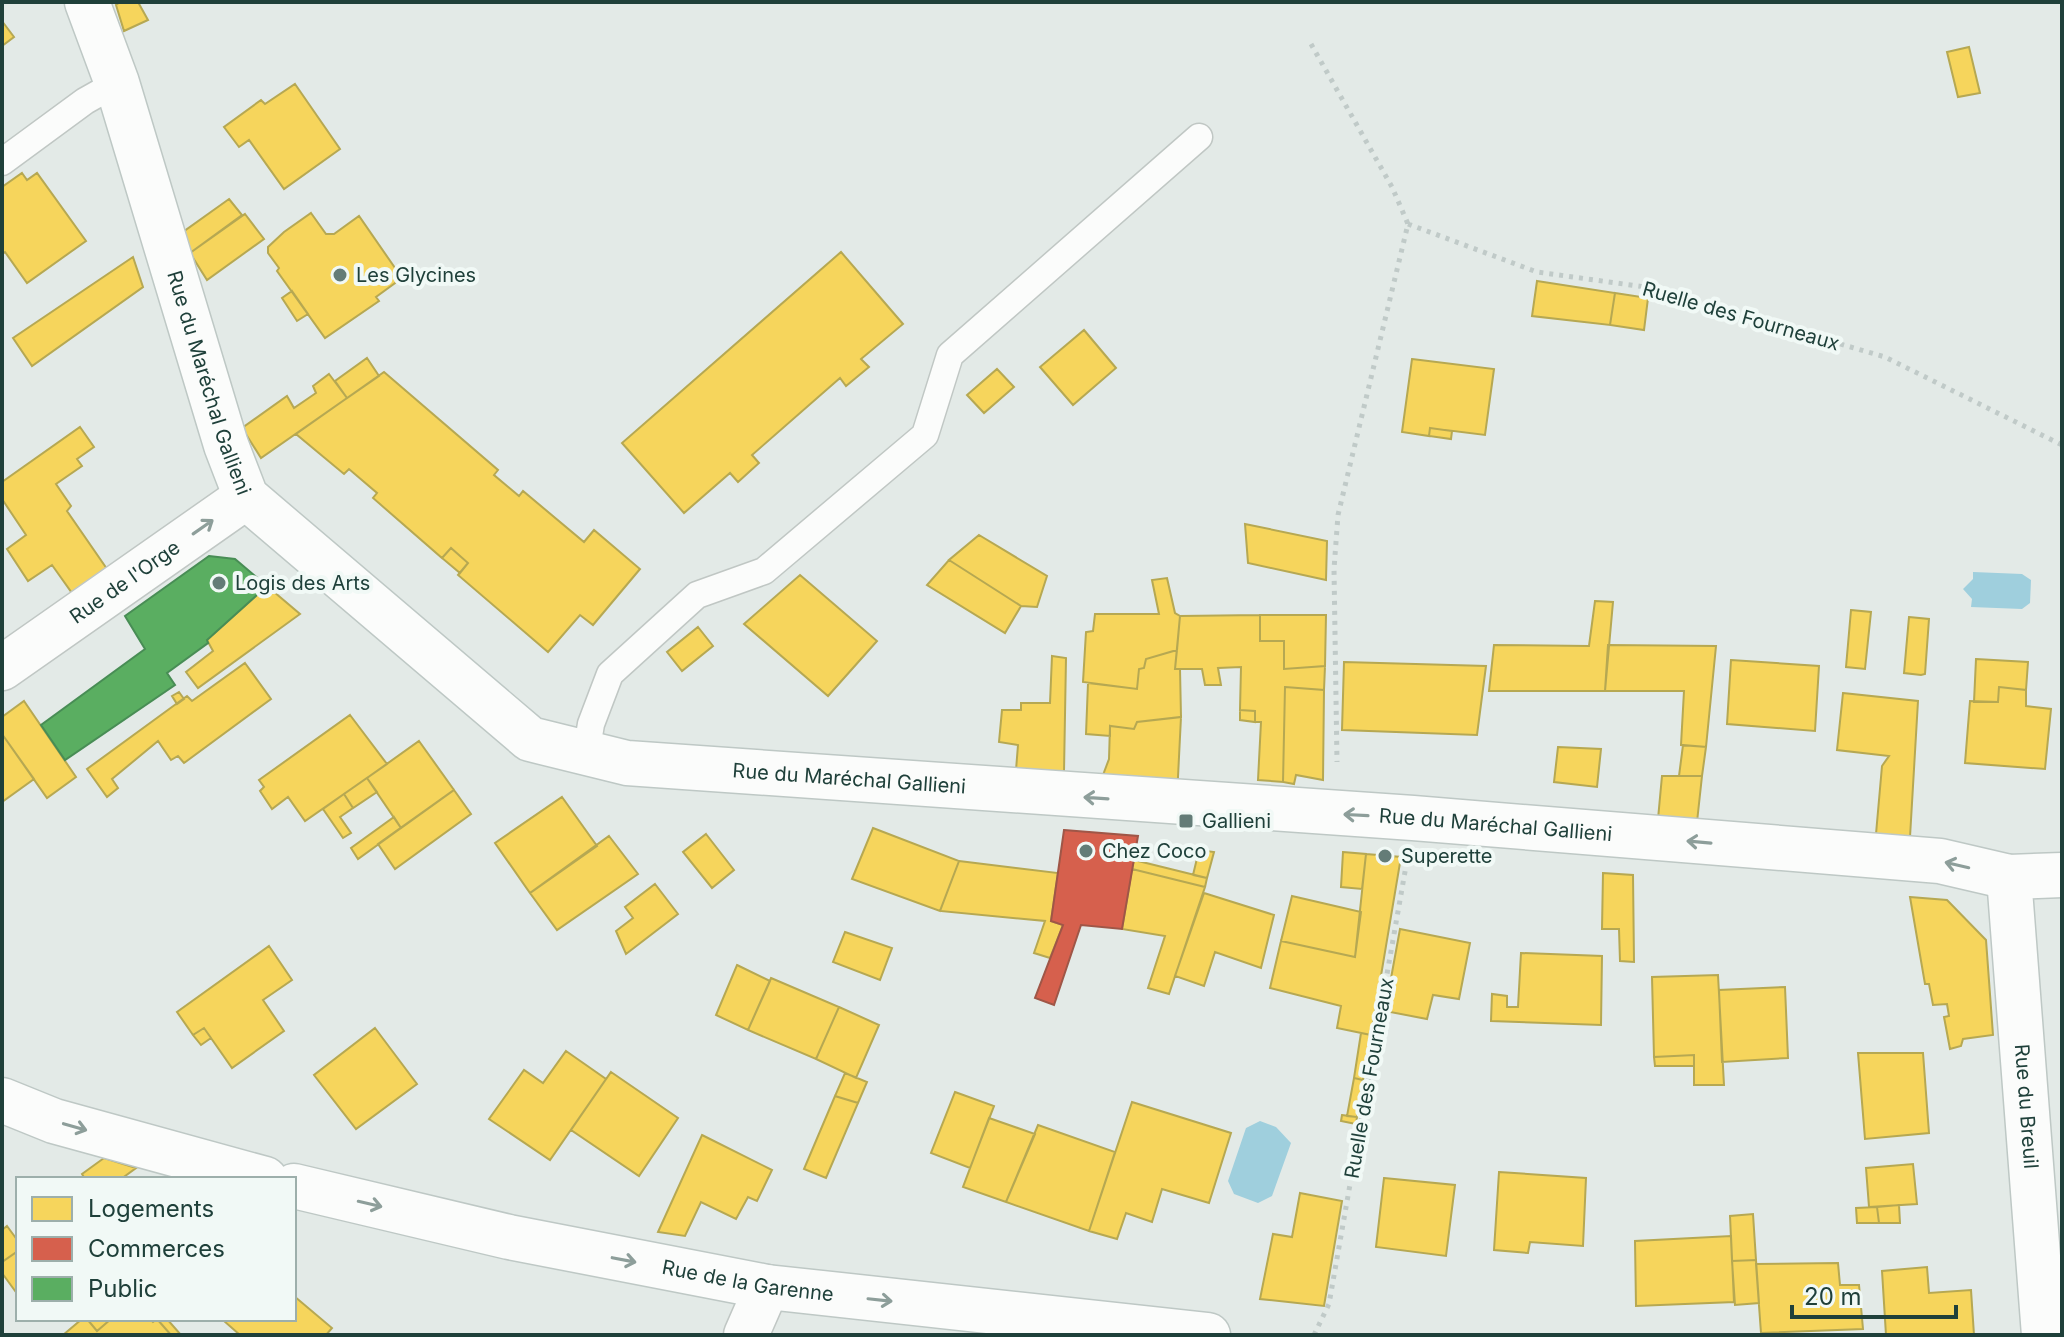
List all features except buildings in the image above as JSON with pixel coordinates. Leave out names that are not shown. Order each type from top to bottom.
[{"type":"main road","name":"Rue du Maréchal Gallieni","points":[[87,2],[117,83],[226,445],[246,497],[530,739],[627,763],[1413,818],[1940,861],[2009,877],[2062,875]]},
{"type":"main road","name":"Rue de l'Orge","points":[[2,668],[246,497]]},
{"type":"main road","name":"Rue du Breuil","points":[[2009,877],[2044,1335]]},
{"type":"main road","points":[[2,1100],[54,1121],[258,1177]]},
{"type":"main road","name":"Rue de la Garenne","points":[[296,1186],[509,1237],[767,1287],[1208,1335]]},
{"type":"main road","points":[[746,1335],[767,1287]]},
{"type":"lane","points":[[2,162],[85,101],[117,83]]},
{"type":"lane","points":[[586,754],[591,724],[610,674],[697,595],[764,571],[925,435],[950,355],[1199,137]]},
{"type":"path","points":[[1311,44],[1392,187],[1408,224],[1338,515],[1334,569],[1337,814]]},
{"type":"path","name":"Ruelle des Fourneaux","points":[[1408,224],[1537,272],[1645,287],[1885,357],[2062,445]]},
{"type":"path","name":"Ruelle des Fourneaux","points":[[1314,1335],[1329,1304],[1413,818]]},
{"type":"water","points":[[1973,572],[2022,574],[2031,580],[2030,603],[2022,609],[1971,607],[1972,599],[1963,589],[1973,579]]},
{"type":"water","points":[[1260,1121],[1276,1127],[1291,1143],[1272,1196],[1258,1203],[1234,1194],[1228,1181],[1246,1128]]},
{"type":"place","name":"Les Glycines","points":[[340,275]]},
{"type":"place","name":"Logis des Arts","points":[[219,583]]},
{"type":"place","name":"Gallieni","points":[[1186,821]]},
{"type":"place","name":"Chez Coco","points":[[1086,851]]},
{"type":"place","name":"Superette","points":[[1385,856]]}]
